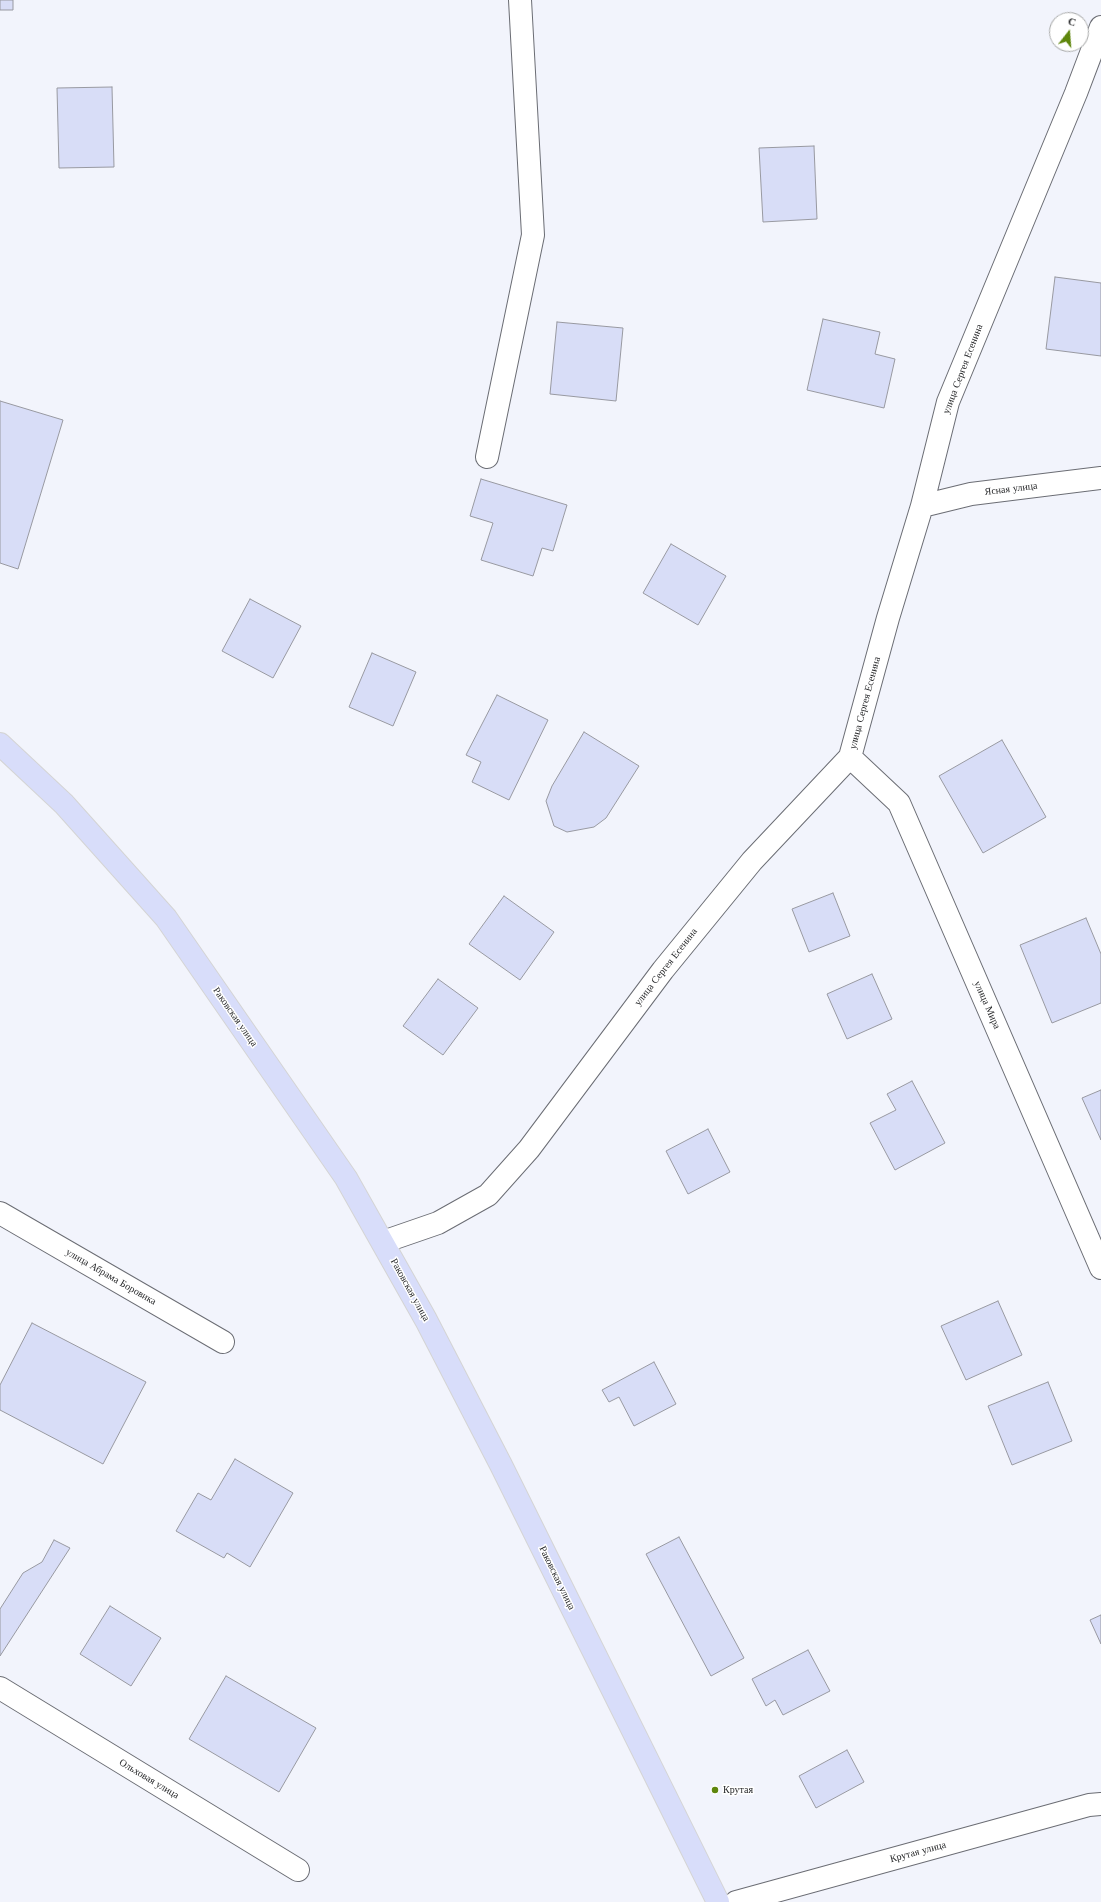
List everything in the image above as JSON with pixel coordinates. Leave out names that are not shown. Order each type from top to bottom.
[{"type":"main road","name":"Раковская улица","points":[[0,744],[64,804],[166,918],[346,1178],[426,1320],[501,1464],[718,1902]]},
{"type":"street","points":[[487,457],[534,235],[520,0]]},
{"type":"street","name":"улица Сергея Есенина","points":[[383,1242],[438,1223],[488,1195],[529,1149],[663,970],[752,861],[850,757],[888,618],[922,506],[948,402],[1076,93],[1101,27]]},
{"type":"street","name":"Ясная улица","points":[[922,506],[971,494],[1101,478]]},
{"type":"street","name":"улица Мира","points":[[850,757],[899,803],[1101,1268]]},
{"type":"street","name":"улица Абрама Боровика","points":[[0,1213],[222,1342]]},
{"type":"street","name":"Ольховая улица","points":[[0,1688],[298,1870]]},
{"type":"street","name":"Крутая улица","points":[[736,1902],[1089,1805],[1101,1804]]},
{"type":"building","points":[[0,0],[13,0],[13,10],[0,10]]},
{"type":"building","points":[[112,87],[114,167],[59,168],[57,88]]},
{"type":"building","points":[[814,146],[817,219],[763,222],[759,148]]},
{"type":"building","points":[[1055,277],[1101,283],[1101,356],[1046,349]]},
{"type":"building","points":[[823,319],[880,332],[875,354],[895,359],[884,408],[807,390]]},
{"type":"building","points":[[557,322],[623,328],[616,401],[550,394]]},
{"type":"building","points":[[0,401],[63,420],[18,569],[0,563]]},
{"type":"building","points":[[481,479],[567,505],[553,551],[542,548],[533,576],[481,560],[493,523],[470,516]]},
{"type":"building","points":[[671,544],[726,576],[698,625],[643,593]]},
{"type":"building","points":[[250,599],[301,626],[273,678],[222,651]]},
{"type":"building","points":[[372,653],[416,672],[393,726],[349,707]]},
{"type":"building","points":[[497,695],[548,720],[509,800],[472,782],[481,762],[466,755]]},
{"type":"building","points":[[584,732],[639,766],[606,818],[594,827],[567,832],[554,826],[546,801],[552,786]]},
{"type":"building","points":[[1002,740],[1046,817],[983,853],[939,776]]},
{"type":"building","points":[[833,893],[850,936],[809,952],[792,909]]},
{"type":"building","points":[[504,896],[554,932],[520,980],[469,944]]},
{"type":"building","points":[[1086,918],[1101,954],[1101,1003],[1052,1023],[1020,945]]},
{"type":"building","points":[[872,974],[892,1019],[847,1039],[827,994]]},
{"type":"building","points":[[438,979],[478,1008],[443,1055],[403,1026]]},
{"type":"building","points":[[912,1081],[945,1143],[895,1170],[870,1123],[896,1110],[887,1094]]},
{"type":"building","points":[[1101,1090],[1101,1140],[1082,1098]]},
{"type":"building","points":[[708,1129],[730,1172],[688,1194],[666,1151]]},
{"type":"building","points":[[998,1301],[1022,1355],[966,1380],[941,1326]]},
{"type":"building","points":[[32,1323],[146,1382],[103,1464],[0,1410],[0,1385]]},
{"type":"building","points":[[654,1362],[676,1404],[634,1426],[619,1397],[609,1402],[602,1390]]},
{"type":"building","points":[[1048,1382],[1072,1441],[1012,1465],[988,1406]]},
{"type":"building","points":[[235,1459],[293,1493],[250,1567],[227,1553],[224,1558],[176,1531],[198,1493],[211,1500]]},
{"type":"building","points":[[679,1537],[744,1658],[711,1676],[646,1554]]},
{"type":"building","points":[[54,1540],[70,1548],[0,1656],[0,1609],[23,1573],[42,1562]]},
{"type":"building","points":[[110,1606],[161,1638],[131,1686],[80,1654]]},
{"type":"building","points":[[1101,1615],[1101,1644],[1090,1620]]},
{"type":"building","points":[[808,1650],[830,1691],[783,1715],[775,1700],[766,1706],[752,1679]]},
{"type":"building","points":[[226,1676],[316,1728],[279,1792],[189,1739]]},
{"type":"building","points":[[847,1750],[864,1782],[816,1808],[799,1776]]},
{"type":"place","name":"Крутая","points":[[715,1790]]}]
